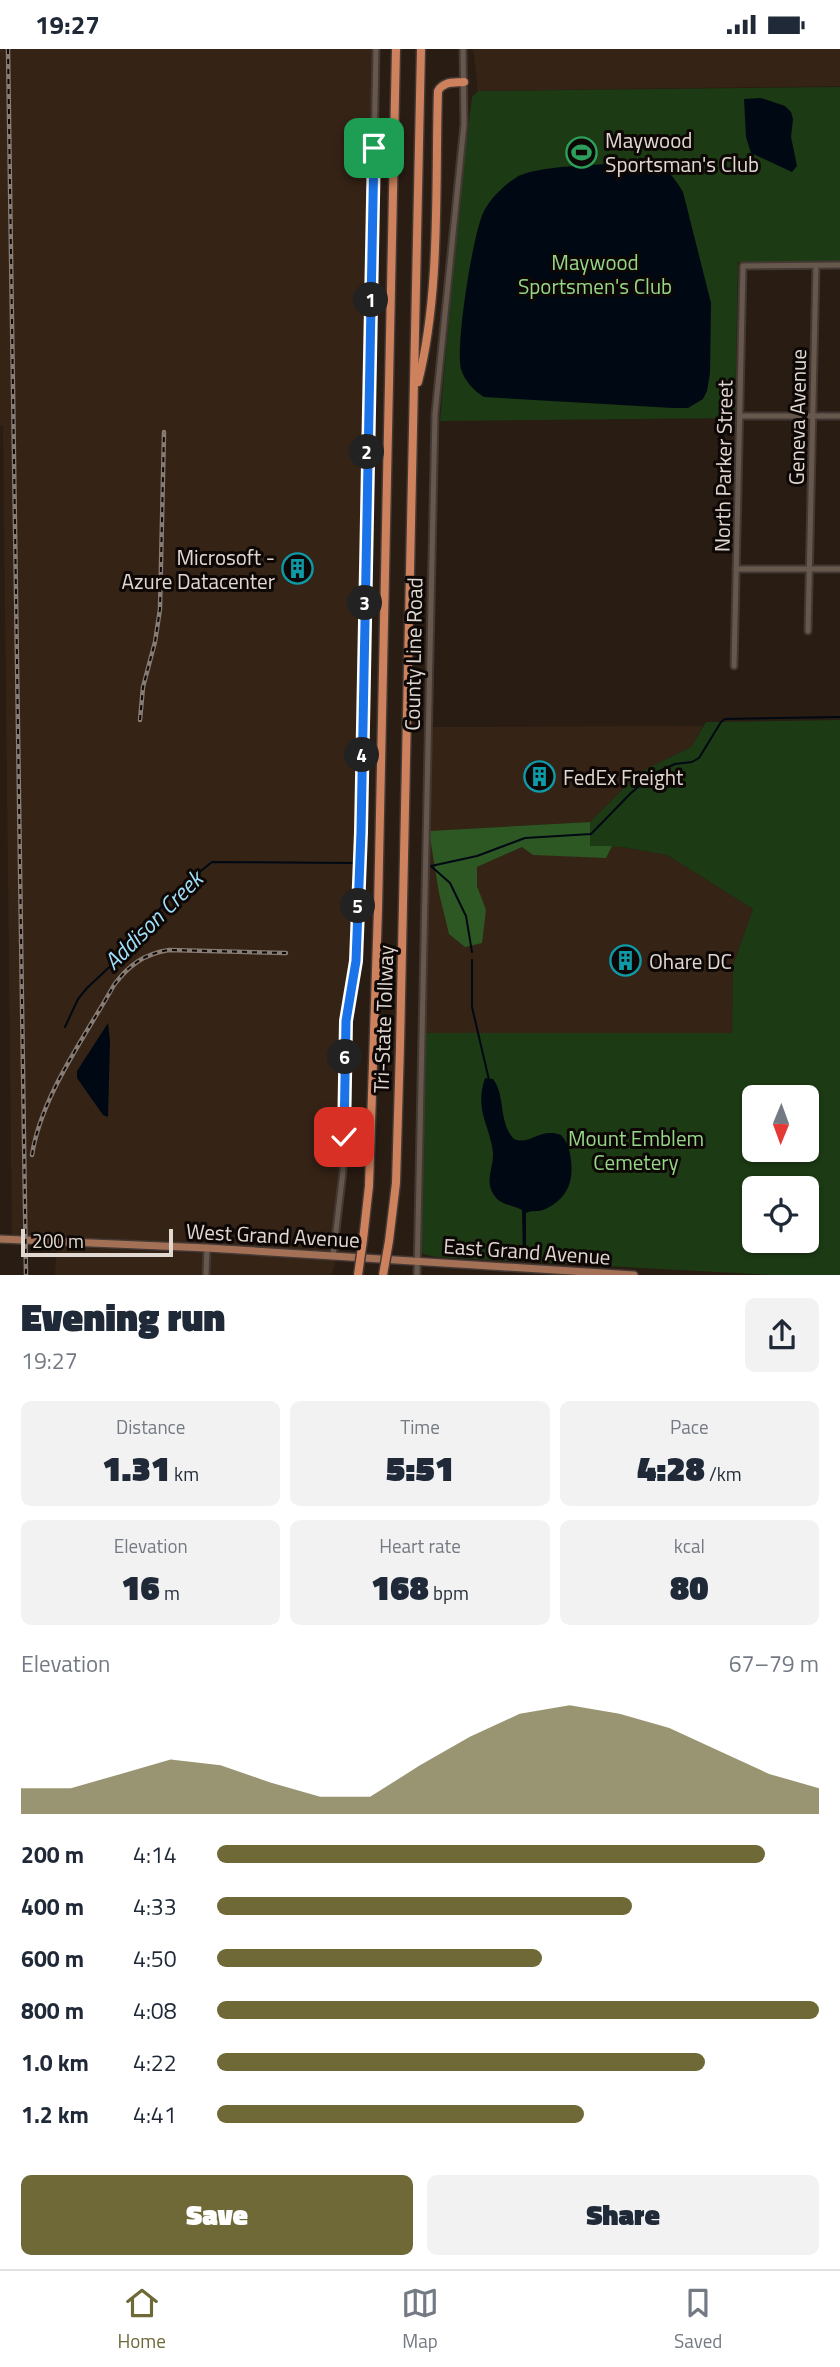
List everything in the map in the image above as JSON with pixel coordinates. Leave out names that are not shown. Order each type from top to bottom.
[{"type":"highway","name":"Tri-State Tollway","points":[[358,1275],[369,1186],[374,1040],[396,49]]},
{"type":"highway","name":"Tri-State Tollway","points":[[383,1275],[396,1183],[400,1060],[421,49]]},
{"type":"highway","points":[[415,395],[426,352],[433,264],[438,91],[447,83],[464,82]]},
{"type":"main road","name":"West Grand Avenue","points":[[0,1239],[207,1248],[417,1262]]},
{"type":"main road","name":"East Grand Avenue","points":[[417,1262],[634,1275]]},
{"type":"street","points":[[333,1256],[343,1171],[346,1021],[356,961],[357,936],[376,49]]},
{"type":"street","name":"County Line Road","points":[[417,1275],[435,414],[464,124],[463,49]]},
{"type":"street","points":[[816,266],[840,265]]},
{"type":"street","name":"North Parker Street","points":[[734,666],[743,266],[816,266]]},
{"type":"street","name":"Geneva Avenue","points":[[808,631],[816,266]]},
{"type":"street","points":[[740,416],[840,416]]},
{"type":"street","points":[[736,569],[840,569]]},
{"type":"street","points":[[206,1275],[207,1248]]},
{"type":"shaded area","points":[[0,49],[376,49],[356,961],[346,1021],[343,1171],[333,1256],[12,1238],[3,426],[0,426]]},
{"type":"shaded area","points":[[473,49],[840,49],[840,86],[478,91]]},
{"type":"shaded area","points":[[761,98],[785,106],[791,112],[791,137],[797,166],[792,172],[751,153],[746,137],[744,99]]},
{"type":"shaded area","points":[[649,163],[669,173],[683,192],[711,303],[710,373],[703,399],[688,408],[673,408],[480,395],[462,373],[460,357],[466,290],[475,241],[484,211],[490,201],[517,177],[543,169]]},
{"type":"shaded area","points":[[703,726],[691,747],[640,772],[590,822],[429,831],[480,895],[477,867],[522,847],[606,858],[612,846],[667,855],[753,909],[733,965],[732,1033],[424,1033],[431,727]]},
{"type":"shaded area","points":[[108,1023],[108,1117],[103,1115],[77,1078],[77,1071]]},
{"type":"shaded area","points":[[485,1078],[493,1079],[497,1086],[506,1125],[514,1139],[520,1141],[553,1133],[561,1135],[569,1150],[571,1177],[562,1197],[543,1210],[526,1213],[526,1260],[523,1260],[522,1210],[500,1201],[491,1190],[493,1153],[481,1100]]},
{"type":"shaded area","points":[[57,1247],[336,1259],[332,1275],[55,1275]]},
{"type":"green space","name":"Maywood Sportsmen's Club","points":[[840,87],[840,262],[738,262],[735,418],[440,421],[459,202],[472,97],[478,91]]},
{"type":"green space","name":"Mount Emblem Cemetery","points":[[840,720],[840,1275],[773,1275],[436,1257],[423,1254],[420,1244],[424,1033],[732,1033],[733,965],[753,909],[667,855],[623,847],[590,846],[590,822],[640,772],[691,747],[706,722]]},
{"type":"green space","points":[[590,822],[590,846],[612,846],[606,858],[533,855],[522,847],[477,867],[477,886],[486,910],[482,943],[465,947],[449,934],[429,831]]},
{"type":"waterway","points":[[431,866],[477,856],[525,838],[591,834],[655,773],[699,758],[725,719],[840,717]]},
{"type":"waterway","name":"Addison Creek","points":[[65,1027],[78,999],[87,988],[119,958],[173,893],[212,862],[353,863]]},
{"type":"waterway","name":"Addison Creek","points":[[432,867],[450,883],[466,916],[472,952]]},
{"type":"waterway","name":"Addison Creek","points":[[472,960],[472,1007],[489,1080]]},
{"type":"railway","points":[[8,49],[26,1275]]},
{"type":"railway","points":[[140,720],[143,687],[155,642],[160,609],[164,432]]},
{"type":"railway","points":[[32,1155],[37,1133],[54,1089],[114,985],[131,966],[152,954],[169,950],[286,953]]},
{"type":"place","name":"Maywood Sportsman's Club","points":[[582,152]]},
{"type":"place","name":"Microsoft - Azure Datacenter","points":[[298,569]]},
{"type":"place","name":"FedEx Freight","points":[[540,777]]},
{"type":"place","name":"Ohare DC","points":[[626,961]]},
{"type":"route","points":[[344,1137],[346,1021],[356,961],[361,832],[374,148]]}]
